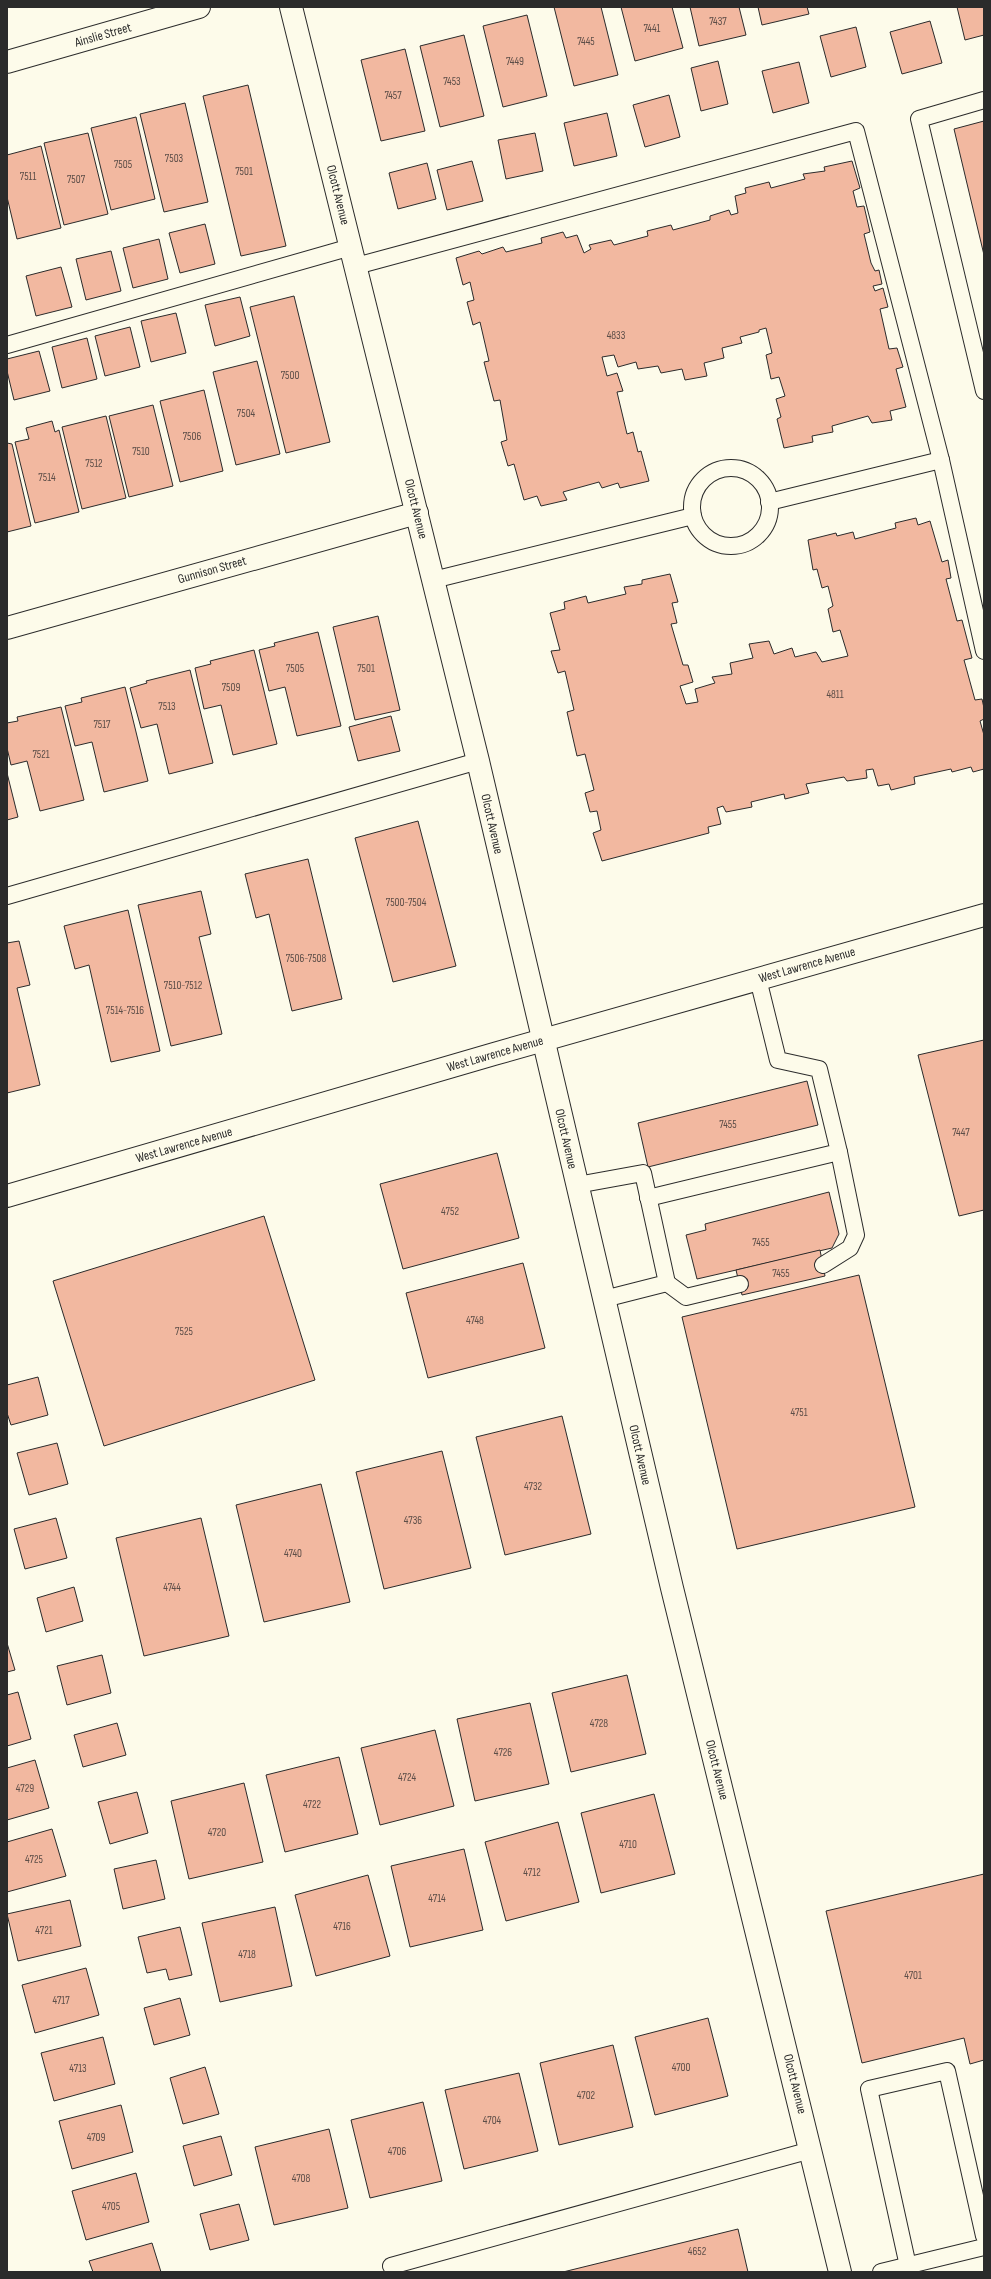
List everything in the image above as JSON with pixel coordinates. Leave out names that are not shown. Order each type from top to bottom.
[{"type":"street","name":"Ainslie Street","points":[[7,62],[199,7]]},
{"type":"street","name":"Olcott Avenue","points":[[291,7],[478,761],[672,1588],[840,2272]]},
{"type":"street","name":"Gunnison Street","points":[[7,628],[417,513]]},
{"type":"street","name":"West Lawrence Avenue","points":[[7,1196],[543,1040],[984,915]]},
{"type":"lane","points":[[984,100],[919,119],[984,391]]},
{"type":"lane","points":[[7,345],[353,256],[856,131],[941,460],[984,651]]},
{"type":"lane","points":[[769,502],[941,460]]},
{"type":"lane","points":[[724,469],[736,469],[748,472],[758,480],[766,490],[769,502],[769,515],[765,527],[756,537],[744,544],[731,546],[718,544],[707,538],[698,528],[693,516],[692,504],[695,492],[702,481],[712,473],[724,469]]},
{"type":"lane","points":[[433,580],[693,516]]},
{"type":"lane","points":[[7,896],[478,761]]},
{"type":"lane","points":[[758,979],[778,1060],[819,1069],[839,1152],[856,1235],[850,1248],[823,1265]]},
{"type":"lane","points":[[648,1198],[839,1152]]},
{"type":"lane","points":[[577,1185],[643,1173],[668,1283],[686,1297],[740,1284]]},
{"type":"lane","points":[[604,1299],[668,1283]]},
{"type":"lane","points":[[908,2266],[869,2089],[947,2071],[984,2236]]},
{"type":"lane","points":[[391,2266],[811,2150]]},
{"type":"lane","points":[[881,2272],[984,2247]]},
{"type":"building","points":[[554,7],[601,7],[618,75],[574,86]]},
{"type":"building","points":[[621,7],[672,7],[683,48],[635,61]]},
{"type":"building","points":[[690,7],[739,7],[746,35],[699,46]]},
{"type":"building","points":[[758,7],[807,7],[809,14],[762,25]]},
{"type":"building","points":[[957,7],[984,7],[984,35],[965,40]]},
{"type":"building","points":[[527,15],[547,96],[503,107],[483,26]]},
{"type":"building","points":[[930,21],[942,63],[902,74],[890,32]]},
{"type":"building","points":[[856,27],[866,67],[831,77],[820,36]]},
{"type":"building","points":[[464,35],[484,116],[440,127],[420,46]]},
{"type":"building","points":[[405,49],[425,131],[381,141],[361,60]]},
{"type":"building","points":[[718,61],[728,104],[701,111],[691,68]]},
{"type":"building","points":[[799,62],[809,103],[773,113],[762,71]]},
{"type":"building","points":[[248,85],[286,246],[241,256],[203,96]]},
{"type":"building","points":[[669,95],[680,137],[645,147],[633,105]]},
{"type":"building","points":[[185,103],[208,202],[164,212],[140,114]]},
{"type":"building","points":[[607,113],[617,156],[574,166],[564,123]]},
{"type":"building","points":[[136,117],[155,199],[111,210],[91,128]]},
{"type":"building","points":[[984,121],[984,255],[954,129]]},
{"type":"building","points":[[88,133],[108,214],[64,225],[44,143]]},
{"type":"building","points":[[535,133],[543,171],[506,179],[498,140]]},
{"type":"building","points":[[41,146],[61,228],[17,239],[7,197],[7,155]]},
{"type":"building","points":[[472,161],[483,201],[447,210],[437,170]]},
{"type":"building","points":[[852,161],[860,188],[853,191],[857,207],[864,206],[870,232],[864,234],[871,263],[875,271],[879,270],[882,284],[873,286],[875,291],[883,288],[888,307],[880,309],[889,349],[897,348],[903,367],[896,369],[906,407],[890,411],[892,420],[872,423],[868,416],[832,426],[833,432],[812,436],[813,442],[784,448],[777,419],[781,417],[776,399],[785,396],[779,377],[771,379],[766,355],[772,353],[766,328],[759,330],[759,332],[740,337],[742,343],[722,348],[724,358],[704,363],[707,376],[685,380],[682,369],[661,373],[658,366],[638,369],[636,362],[618,367],[614,355],[602,357],[607,376],[617,373],[623,391],[617,392],[627,434],[633,432],[638,452],[641,451],[649,481],[620,488],[618,483],[602,488],[599,482],[563,492],[567,500],[541,506],[537,496],[524,500],[514,464],[508,466],[501,442],[507,440],[500,400],[494,401],[484,362],[489,361],[480,322],[473,325],[467,302],[474,300],[470,282],[463,285],[456,258],[479,251],[482,254],[503,247],[506,252],[542,243],[541,238],[563,232],[566,238],[577,235],[584,253],[591,249],[589,245],[611,240],[614,245],[648,236],[647,231],[671,225],[673,230],[710,220],[710,216],[729,210],[731,215],[738,213],[735,196],[746,193],[745,188],[769,182],[771,188],[805,179],[803,174],[825,171],[824,167]]},
{"type":"building","points":[[427,163],[436,199],[398,209],[389,173]]},
{"type":"building","points":[[205,224],[215,264],[180,273],[169,233]]},
{"type":"building","points":[[159,239],[168,279],[133,288],[123,248]]},
{"type":"building","points":[[111,251],[121,291],[86,300],[76,259]]},
{"type":"building","points":[[61,267],[72,307],[36,316],[26,276]]},
{"type":"building","points":[[294,296],[330,442],[286,453],[250,307]]},
{"type":"building","points":[[240,297],[250,336],[215,346],[205,305]]},
{"type":"building","points":[[176,313],[186,353],[151,362],[141,321]]},
{"type":"building","points":[[130,327],[140,367],[105,376],[95,336]]},
{"type":"building","points":[[87,338],[97,379],[62,388],[52,347]]},
{"type":"building","points":[[39,351],[50,391],[14,400],[7,371],[7,359]]},
{"type":"building","points":[[257,361],[280,454],[236,465],[213,372]]},
{"type":"building","points":[[204,390],[223,471],[180,482],[160,401]]},
{"type":"building","points":[[153,405],[173,486],[129,497],[109,416]]},
{"type":"building","points":[[106,416],[126,498],[82,509],[62,427]]},
{"type":"building","points":[[52,421],[55,432],[59,430],[79,512],[35,523],[15,442],[29,439],[26,428]]},
{"type":"building","points":[[7,443],[12,444],[31,526],[7,532]]},
{"type":"building","points":[[916,518],[918,525],[930,521],[942,562],[948,560],[951,578],[946,579],[957,621],[962,620],[972,658],[964,660],[975,700],[982,699],[984,708],[984,719],[980,721],[984,735],[984,769],[973,772],[971,767],[952,772],[951,769],[914,777],[915,784],[891,790],[889,784],[878,786],[873,769],[866,770],[867,778],[847,781],[844,777],[806,784],[809,793],[785,799],[784,794],[751,802],[752,807],[726,812],[723,806],[717,808],[721,824],[708,827],[709,833],[602,861],[593,833],[601,830],[597,811],[590,812],[585,793],[594,790],[585,754],[577,756],[567,712],[574,710],[565,671],[558,673],[551,651],[560,650],[550,613],[565,609],[564,602],[586,596],[588,603],[626,594],[624,587],[642,584],[642,580],[670,574],[678,602],[672,603],[677,623],[671,624],[683,665],[688,665],[693,682],[680,686],[686,704],[698,702],[695,689],[715,683],[712,677],[732,674],[730,663],[753,658],[749,644],[769,641],[774,654],[792,648],[795,657],[816,652],[822,662],[848,656],[840,630],[833,632],[828,609],[833,606],[828,586],[822,588],[817,569],[813,570],[808,540],[836,533],[837,536],[853,532],[855,539],[896,528],[895,523]]},
{"type":"building","points":[[378,616],[400,710],[355,720],[333,627]]},
{"type":"building","points":[[318,632],[341,726],[297,736],[285,687],[269,691],[259,650],[275,646],[274,643]]},
{"type":"building","points":[[254,650],[277,744],[233,755],[221,705],[204,709],[195,668],[211,664],[210,661]]},
{"type":"building","points":[[190,670],[213,763],[169,774],[157,724],[141,728],[130,688],[147,683],[146,681]]},
{"type":"building","points":[[125,687],[148,781],[104,792],[92,742],[75,746],[65,706],[82,702],[81,698]]},
{"type":"building","points":[[61,707],[84,800],[40,811],[27,761],[11,765],[7,748],[7,723],[18,721],[17,717]]},
{"type":"building","points":[[391,716],[400,751],[358,761],[349,727]]},
{"type":"building","points":[[7,773],[18,817],[7,820]]},
{"type":"building","points":[[418,821],[456,966],[393,982],[355,838]]},
{"type":"building","points":[[308,859],[342,999],[292,1011],[269,914],[256,918],[245,874]]},
{"type":"building","points":[[201,891],[211,934],[199,937],[222,1034],[171,1046],[138,905]]},
{"type":"building","points":[[128,910],[160,1051],[111,1062],[89,965],[75,969],[64,926]]},
{"type":"building","points":[[19,941],[30,985],[17,988],[40,1085],[7,1093],[7,943]]},
{"type":"building","points":[[984,1040],[984,1210],[959,1216],[918,1055]]},
{"type":"building","points":[[807,1081],[818,1125],[648,1167],[638,1123]]},
{"type":"building","points":[[497,1153],[519,1238],[403,1269],[380,1184]]},
{"type":"building","points":[[829,1192],[839,1234],[832,1248],[697,1279],[686,1235],[706,1230],[705,1224]]},
{"type":"building","points":[[264,1216],[315,1380],[104,1446],[53,1281]]},
{"type":"building","points":[[820,1250],[825,1276],[742,1295],[736,1270]]},
{"type":"building","points":[[523,1263],[545,1348],[428,1378],[406,1293]]},
{"type":"building","points":[[859,1275],[915,1507],[737,1549],[682,1317]]},
{"type":"building","points":[[38,1377],[48,1415],[11,1425],[7,1413],[7,1385]]},
{"type":"building","points":[[562,1416],[591,1534],[505,1555],[476,1437]]},
{"type":"building","points":[[57,1443],[68,1484],[29,1495],[17,1453]]},
{"type":"building","points":[[442,1451],[471,1568],[384,1589],[356,1472]]},
{"type":"building","points":[[321,1484],[350,1602],[264,1622],[236,1505]]},
{"type":"building","points":[[56,1518],[67,1558],[25,1569],[14,1529]]},
{"type":"building","points":[[201,1518],[229,1636],[144,1656],[116,1538]]},
{"type":"building","points":[[74,1587],[83,1621],[46,1632],[37,1598]]},
{"type":"building","points":[[7,1643],[15,1670],[7,1672]]},
{"type":"building","points":[[102,1655],[111,1693],[67,1705],[57,1666]]},
{"type":"building","points":[[627,1675],[646,1754],[571,1772],[552,1693]]},
{"type":"building","points":[[18,1692],[31,1739],[7,1746],[7,1695]]},
{"type":"building","points":[[530,1703],[549,1784],[475,1801],[457,1719]]},
{"type":"building","points":[[117,1723],[126,1755],[83,1767],[74,1735]]},
{"type":"building","points":[[435,1730],[454,1806],[380,1825],[361,1748]]},
{"type":"building","points":[[339,1757],[358,1834],[285,1852],[266,1775]]},
{"type":"building","points":[[35,1760],[49,1808],[7,1820],[7,1768]]},
{"type":"building","points":[[244,1783],[263,1862],[189,1879],[171,1801]]},
{"type":"building","points":[[137,1792],[148,1833],[110,1844],[98,1802]]},
{"type":"building","points":[[654,1794],[675,1874],[601,1893],[581,1813]]},
{"type":"building","points":[[558,1822],[579,1902],[506,1921],[485,1842]]},
{"type":"building","points":[[52,1829],[66,1876],[7,1892],[7,1842]]},
{"type":"building","points":[[464,1849],[483,1930],[410,1947],[391,1866]]},
{"type":"building","points":[[156,1860],[165,1899],[123,1909],[114,1869]]},
{"type":"building","points":[[984,1874],[984,2060],[970,2064],[964,2038],[862,2063],[826,1911]]},
{"type":"building","points":[[368,1875],[390,1956],[316,1976],[295,1895]]},
{"type":"building","points":[[70,1900],[81,1946],[18,1961],[7,1914]]},
{"type":"building","points":[[275,1907],[292,1986],[220,2002],[202,1923]]},
{"type":"building","points":[[180,1927],[192,1975],[169,1980],[166,1969],[147,1973],[138,1937]]},
{"type":"building","points":[[86,1968],[99,2015],[35,2033],[22,1985]]},
{"type":"building","points":[[180,1998],[190,2035],[154,2045],[144,2008]]},
{"type":"building","points":[[708,2018],[728,2096],[655,2115],[635,2037]]},
{"type":"building","points":[[103,2037],[115,2084],[54,2101],[41,2053]]},
{"type":"building","points":[[613,2045],[633,2127],[559,2145],[540,2063]]},
{"type":"building","points":[[205,2067],[219,2114],[183,2124],[170,2078]]},
{"type":"building","points":[[519,2073],[538,2151],[464,2169],[445,2090]]},
{"type":"building","points":[[423,2102],[442,2181],[370,2198],[351,2120]]},
{"type":"building","points":[[121,2105],[133,2152],[72,2169],[59,2121]]},
{"type":"building","points":[[329,2129],[348,2208],[274,2225],[255,2147]]},
{"type":"building","points":[[221,2136],[232,2175],[194,2186],[183,2146]]},
{"type":"building","points":[[136,2173],[149,2222],[86,2240],[72,2191]]},
{"type":"building","points":[[239,2204],[249,2240],[210,2250],[200,2214]]},
{"type":"building","points":[[738,2229],[748,2272],[563,2272]]},
{"type":"building","points":[[152,2243],[161,2272],[93,2272],[89,2261]]}]
